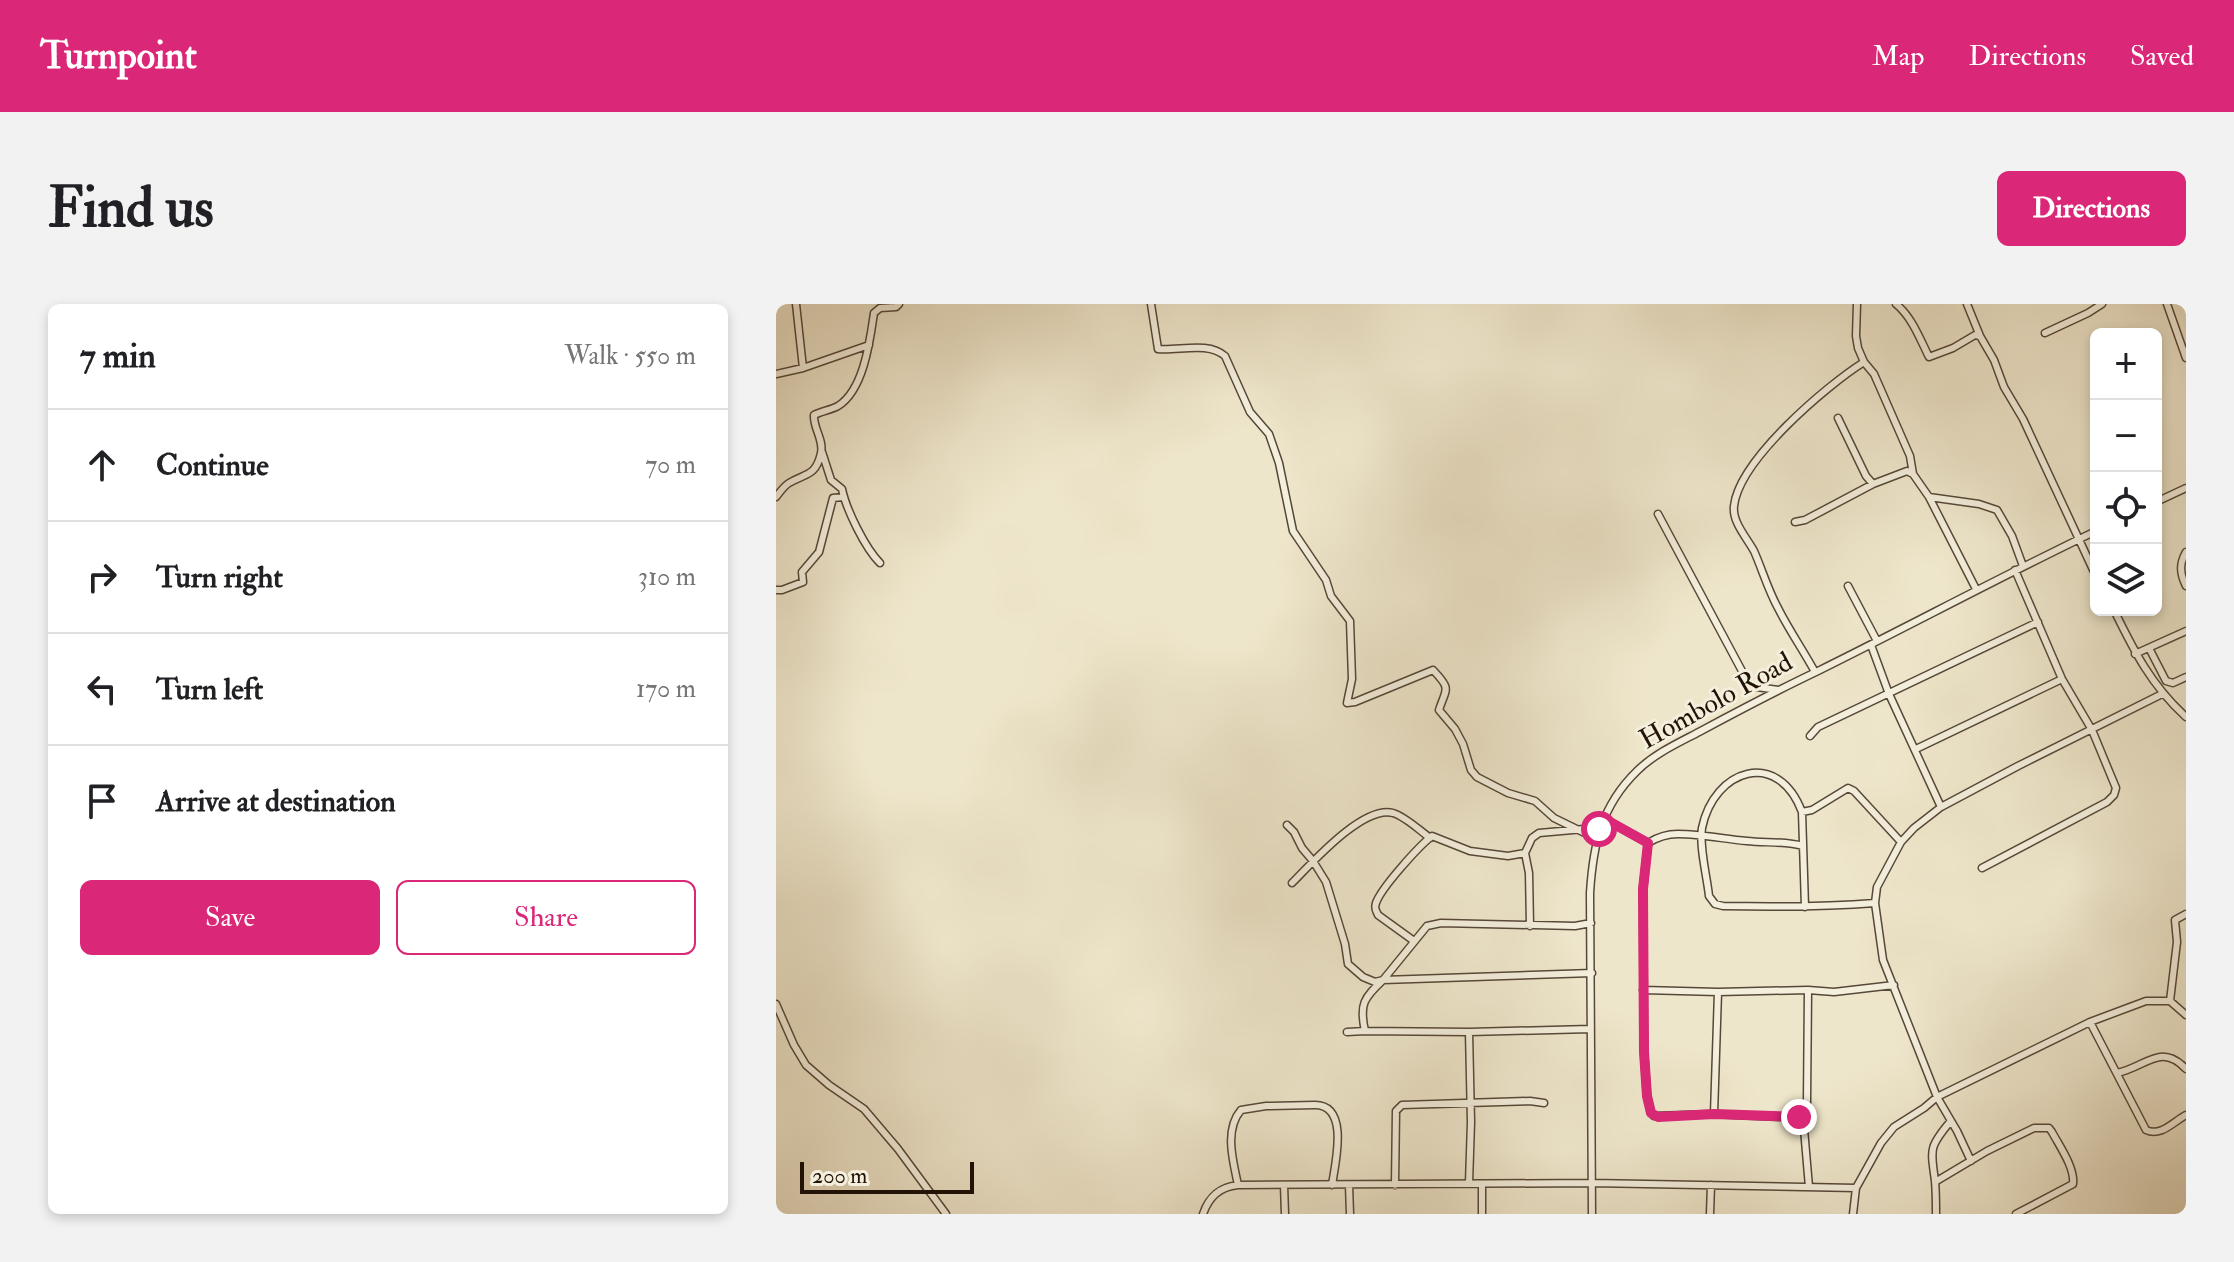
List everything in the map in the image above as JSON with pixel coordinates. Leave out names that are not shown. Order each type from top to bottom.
[{"type":"street","points":[[796,304],[803,368]]},
{"type":"street","points":[[880,563],[866,546],[842,489],[831,480],[813,423],[814,415],[838,406],[855,388],[869,345],[875,310],[899,304]]},
{"type":"street","points":[[1151,304],[1158,349],[1213,349],[1221,352],[1250,412],[1269,434],[1279,463],[1293,531],[1326,580],[1331,596],[1350,621],[1352,679],[1347,703],[1433,670],[1446,685],[1447,691],[1439,710],[1455,729],[1471,770],[1477,777],[1508,793],[1535,801],[1554,818],[1597,839]]},
{"type":"street","points":[[1857,304],[1858,348],[1874,374],[1910,456],[1913,474],[1929,497],[1976,589]]},
{"type":"street","points":[[1896,304],[1912,322],[1929,357],[1975,335],[1980,336]]},
{"type":"street","points":[[1967,304],[2090,564]]},
{"type":"street","points":[[2045,333],[2102,304]]},
{"type":"street","points":[[2167,304],[2186,358]]},
{"type":"street","points":[[776,374],[869,345]]},
{"type":"street","points":[[1815,672],[1777,607],[1733,507],[1745,477],[1785,426],[1825,390],[1864,362]]},
{"type":"street","points":[[1838,418],[1866,476],[1873,484]]},
{"type":"street","points":[[776,497],[785,486],[813,472],[822,451]]},
{"type":"street","points":[[1795,522],[1805,520],[1873,484],[1907,471],[1913,474]]},
{"type":"street","points":[[2162,499],[2186,488]]},
{"type":"street","points":[[776,590],[803,582],[802,572],[819,552],[833,498],[843,497]]},
{"type":"street","points":[[1929,497],[1979,504],[1997,510],[2012,536],[2023,566]]},
{"type":"street","points":[[1658,514],[1750,686],[1778,690]]},
{"type":"street","name":"Hombolo Road","points":[[1592,1214],[1590,1029],[1593,855],[1603,818],[1616,796],[1635,772],[1665,750],[1765,696],[2090,534]]},
{"type":"street","points":[[2186,552],[2180,565],[2186,586]]},
{"type":"street","points":[[1982,868],[2107,802],[2116,788],[2092,730],[2062,679],[2015,570]]},
{"type":"street","points":[[1848,586],[1874,643],[1889,694],[1941,807]]},
{"type":"street","points":[[2117,616],[2135,654],[2162,694],[2186,717]]},
{"type":"street","points":[[1810,736],[1818,727],[2038,622]]},
{"type":"street","points":[[2135,654],[2186,631]]},
{"type":"street","points":[[2149,648],[2166,681],[2173,683],[2186,677]]},
{"type":"street","points":[[1916,749],[2062,679]]},
{"type":"street","points":[[1971,1161],[1937,1097],[1883,960],[1875,903],[1877,887],[1904,838],[1941,807],[2162,694]]},
{"type":"street","points":[[1805,907],[1802,812],[1792,792],[1779,780],[1765,774],[1737,776],[1718,791],[1706,814],[1701,835],[1709,896],[1715,904],[1805,907],[1875,903]]},
{"type":"street","points":[[1802,812],[1812,810],[1848,788],[1904,838]]},
{"type":"street","points":[[1292,883],[1313,861],[1358,824],[1383,812],[1398,815],[1430,838]]},
{"type":"street","points":[[1530,926],[1529,873],[1525,853],[1532,838],[1539,833],[1594,826],[1603,818],[1648,843],[1669,835],[1701,835],[1803,846]]},
{"type":"street","points":[[1287,825],[1326,882],[1348,964],[1363,977],[1375,982],[1592,973]]},
{"type":"street","points":[[1414,941],[1378,915],[1375,911],[1376,901],[1410,857],[1432,836],[1470,851],[1508,856],[1525,853]]},
{"type":"street","points":[[1648,843],[1643,889],[1643,990],[1647,1096],[1651,1113],[1658,1117],[1714,1114],[1804,1118]]},
{"type":"street","points":[[2170,1001],[2177,942],[2175,920],[2186,914]]},
{"type":"street","points":[[1365,1031],[1361,1013],[1366,996],[1427,926],[1441,923],[1575,926],[1591,923]]},
{"type":"street","points":[[1643,990],[1834,992],[1894,985]]},
{"type":"street","points":[[1808,990],[1807,1102],[1804,1118],[1809,1187]]},
{"type":"street","points":[[1714,1114],[1718,992]]},
{"type":"street","points":[[1853,1214],[1856,1188],[1881,1143],[1894,1127],[1937,1097],[2090,1022],[2146,1001],[2170,1001],[2186,1015]]},
{"type":"street","points":[[776,1004],[806,1065],[864,1109],[904,1156],[946,1214]]},
{"type":"street","points":[[2090,1022],[2146,1130],[2150,1133],[2163,1130],[2186,1115]]},
{"type":"street","points":[[1347,1032],[1590,1029]]},
{"type":"street","points":[[1469,1032],[1469,1183]]},
{"type":"street","points":[[2117,1073],[2169,1056],[2186,1069]]},
{"type":"street","points":[[1395,1185],[1396,1111],[1405,1104],[1544,1103]]},
{"type":"street","points":[[1238,1185],[1231,1137],[1233,1122],[1241,1110],[1266,1106],[1322,1105],[1328,1108],[1337,1125],[1332,1185]]},
{"type":"street","points":[[1936,1214],[1931,1157],[1936,1139],[1950,1122]]},
{"type":"street","points":[[1935,1182],[2034,1128],[2049,1128],[2074,1178],[2073,1184],[2016,1214]]},
{"type":"street","points":[[1203,1214],[1208,1202],[1218,1192],[1238,1185],[1592,1183],[1856,1188]]},
{"type":"street","points":[[1284,1185],[1285,1214]]},
{"type":"street","points":[[1349,1185],[1350,1214]]},
{"type":"street","points":[[1482,1185],[1482,1214]]},
{"type":"street","points":[[1710,1214],[1711,1185]]},
{"type":"route","points":[[1599,829],[1603,818],[1648,843],[1643,889],[1643,990],[1644,1052],[1651,1113],[1658,1117],[1714,1114],[1799,1117]]}]
